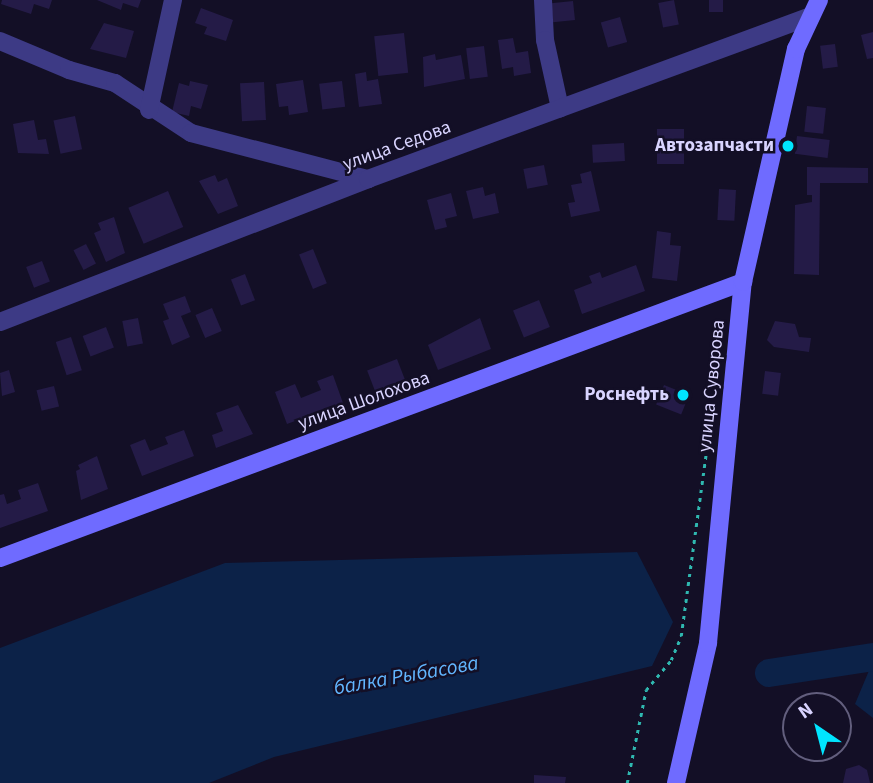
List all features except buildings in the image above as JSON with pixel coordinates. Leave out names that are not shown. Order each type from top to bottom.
[{"type":"main road","name":"улица Суворова","points":[[676,783],[708,643],[743,282],[796,49],[815,8]]},
{"type":"main road","name":"улица Шолохова","points":[[0,558],[743,282]]},
{"type":"street","points":[[149,110],[173,0]]},
{"type":"street","points":[[543,0],[545,40],[560,108]]},
{"type":"street","name":"улица Седова","points":[[0,321],[815,8]]},
{"type":"street","points":[[0,41],[115,83],[149,110],[191,133],[368,179]]},
{"type":"path","points":[[627,783],[646,690],[671,660],[681,636],[712,405],[734,375]]},
{"type":"water","points":[[637,552],[673,622],[652,666],[274,757],[209,783],[0,783],[0,648],[225,563]]},
{"type":"water","points":[[873,661],[873,718],[855,704]]},
{"type":"waterway","name":"балка Рыбасова","points":[[769,673],[873,657]]},
{"type":"place","name":"Автозапчасти","points":[[788,146]]},
{"type":"place","name":"Роснефть","points":[[683,395]]}]
